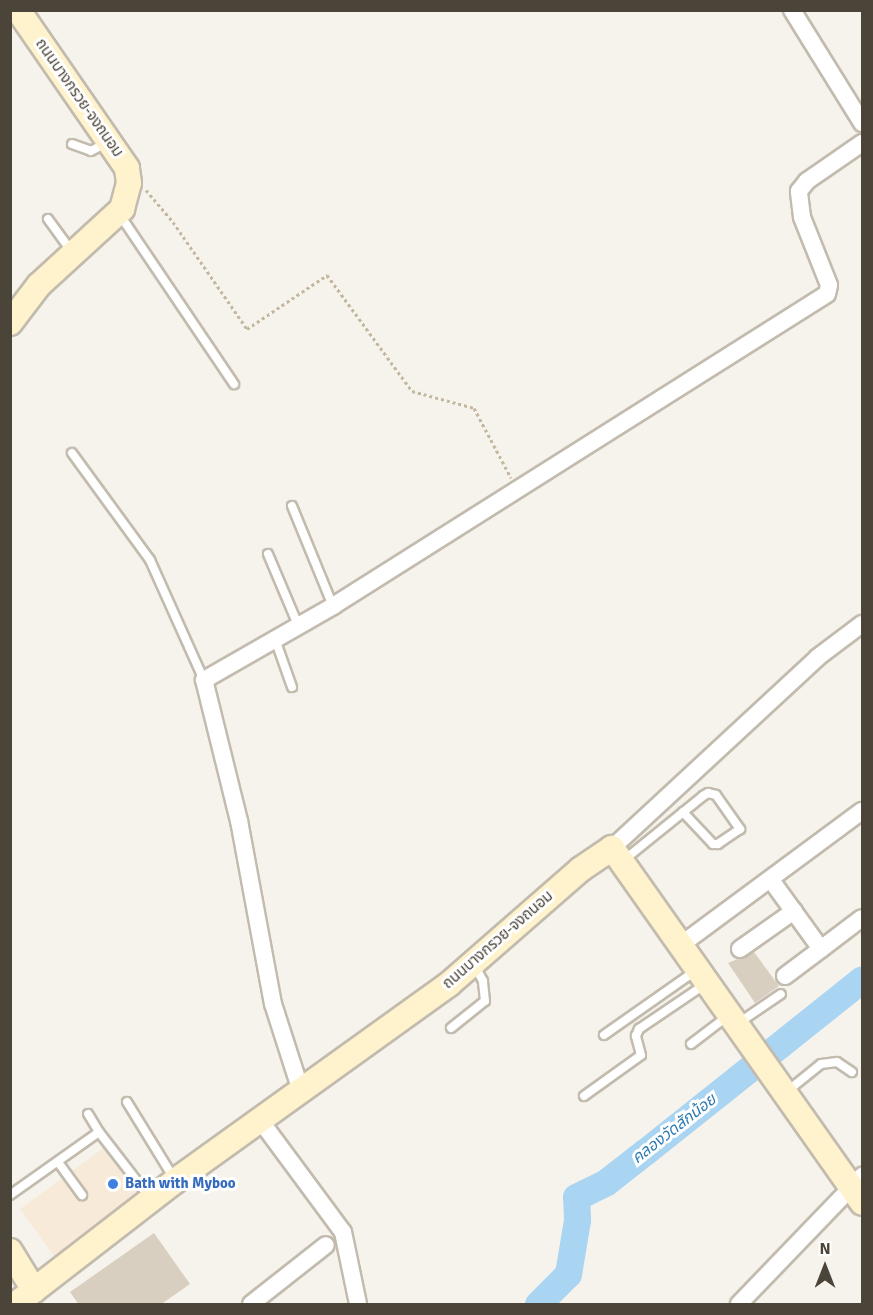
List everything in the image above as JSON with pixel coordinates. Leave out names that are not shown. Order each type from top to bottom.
[{"type":"street","points":[[792,10],[862,123]]},
{"type":"street","name":"ถนนบางกรวย-จงถนอม","points":[[22,16],[127,168],[128,194],[119,212]]},
{"type":"street","points":[[301,1091],[274,1011],[243,841],[204,680],[333,606],[827,294],[829,285],[802,217],[799,191],[807,181],[862,142]]},
{"type":"street","points":[[10,323],[39,285],[119,212]]},
{"type":"street","points":[[739,1305],[858,1188],[760,1060],[618,854],[818,657],[862,624]]},
{"type":"street","points":[[682,944],[862,811]]},
{"type":"street","name":"ถนนบางกรวย-จงถนอม","points":[[10,1251],[25,1297],[151,1198],[473,964],[581,869],[618,854]]},
{"type":"street","points":[[771,880],[821,949]]},
{"type":"street","points":[[740,949],[794,911]]},
{"type":"street","points":[[785,976],[862,918]]},
{"type":"street","points":[[260,1120],[343,1232],[358,1305]]},
{"type":"street","points":[[250,1305],[326,1245]]},
{"type":"lane","points":[[72,144],[92,150],[109,142]]},
{"type":"lane","points":[[119,212],[234,384]]},
{"type":"lane","points":[[48,219],[73,253]]},
{"type":"lane","points":[[72,453],[150,560],[204,680]]},
{"type":"lane","points":[[292,506],[333,606]]},
{"type":"lane","points":[[268,554],[297,625]]},
{"type":"lane","points":[[275,639],[292,687]]},
{"type":"lane","points":[[618,854],[708,793],[716,795],[740,829],[718,844],[713,844],[683,812]]},
{"type":"lane","points":[[451,1028],[485,1001],[483,981],[473,964]]},
{"type":"lane","points":[[604,1035],[702,976]]},
{"type":"lane","points":[[584,1096],[641,1055],[636,1036],[639,1029],[702,976]]},
{"type":"lane","points":[[691,1044],[781,994]]},
{"type":"lane","points":[[784,1093],[821,1065],[837,1062],[852,1072]]},
{"type":"lane","points":[[127,1102],[175,1181]]},
{"type":"lane","points":[[88,1114],[99,1132],[151,1198]]},
{"type":"lane","points":[[10,1195],[99,1132]]},
{"type":"lane","points":[[58,1162],[82,1195]]},
{"type":"path","points":[[127,168],[172,222],[247,329],[327,275],[412,391],[474,408],[517,490]]},
{"type":"shaded area","points":[[105,1147],[145,1195],[56,1259],[20,1209]]},
{"type":"building","points":[[754,952],[779,986],[755,1003],[728,963]]},
{"type":"building","points":[[154,1233],[190,1284],[160,1305],[79,1305],[70,1292]]},
{"type":"waterway","name":"คลองวัดสักน้อย","points":[[538,1304],[568,1274],[577,1220],[576,1197],[605,1183],[862,979]]},
{"type":"place","name":"Bath with Myboo","points":[[113,1184]]}]
